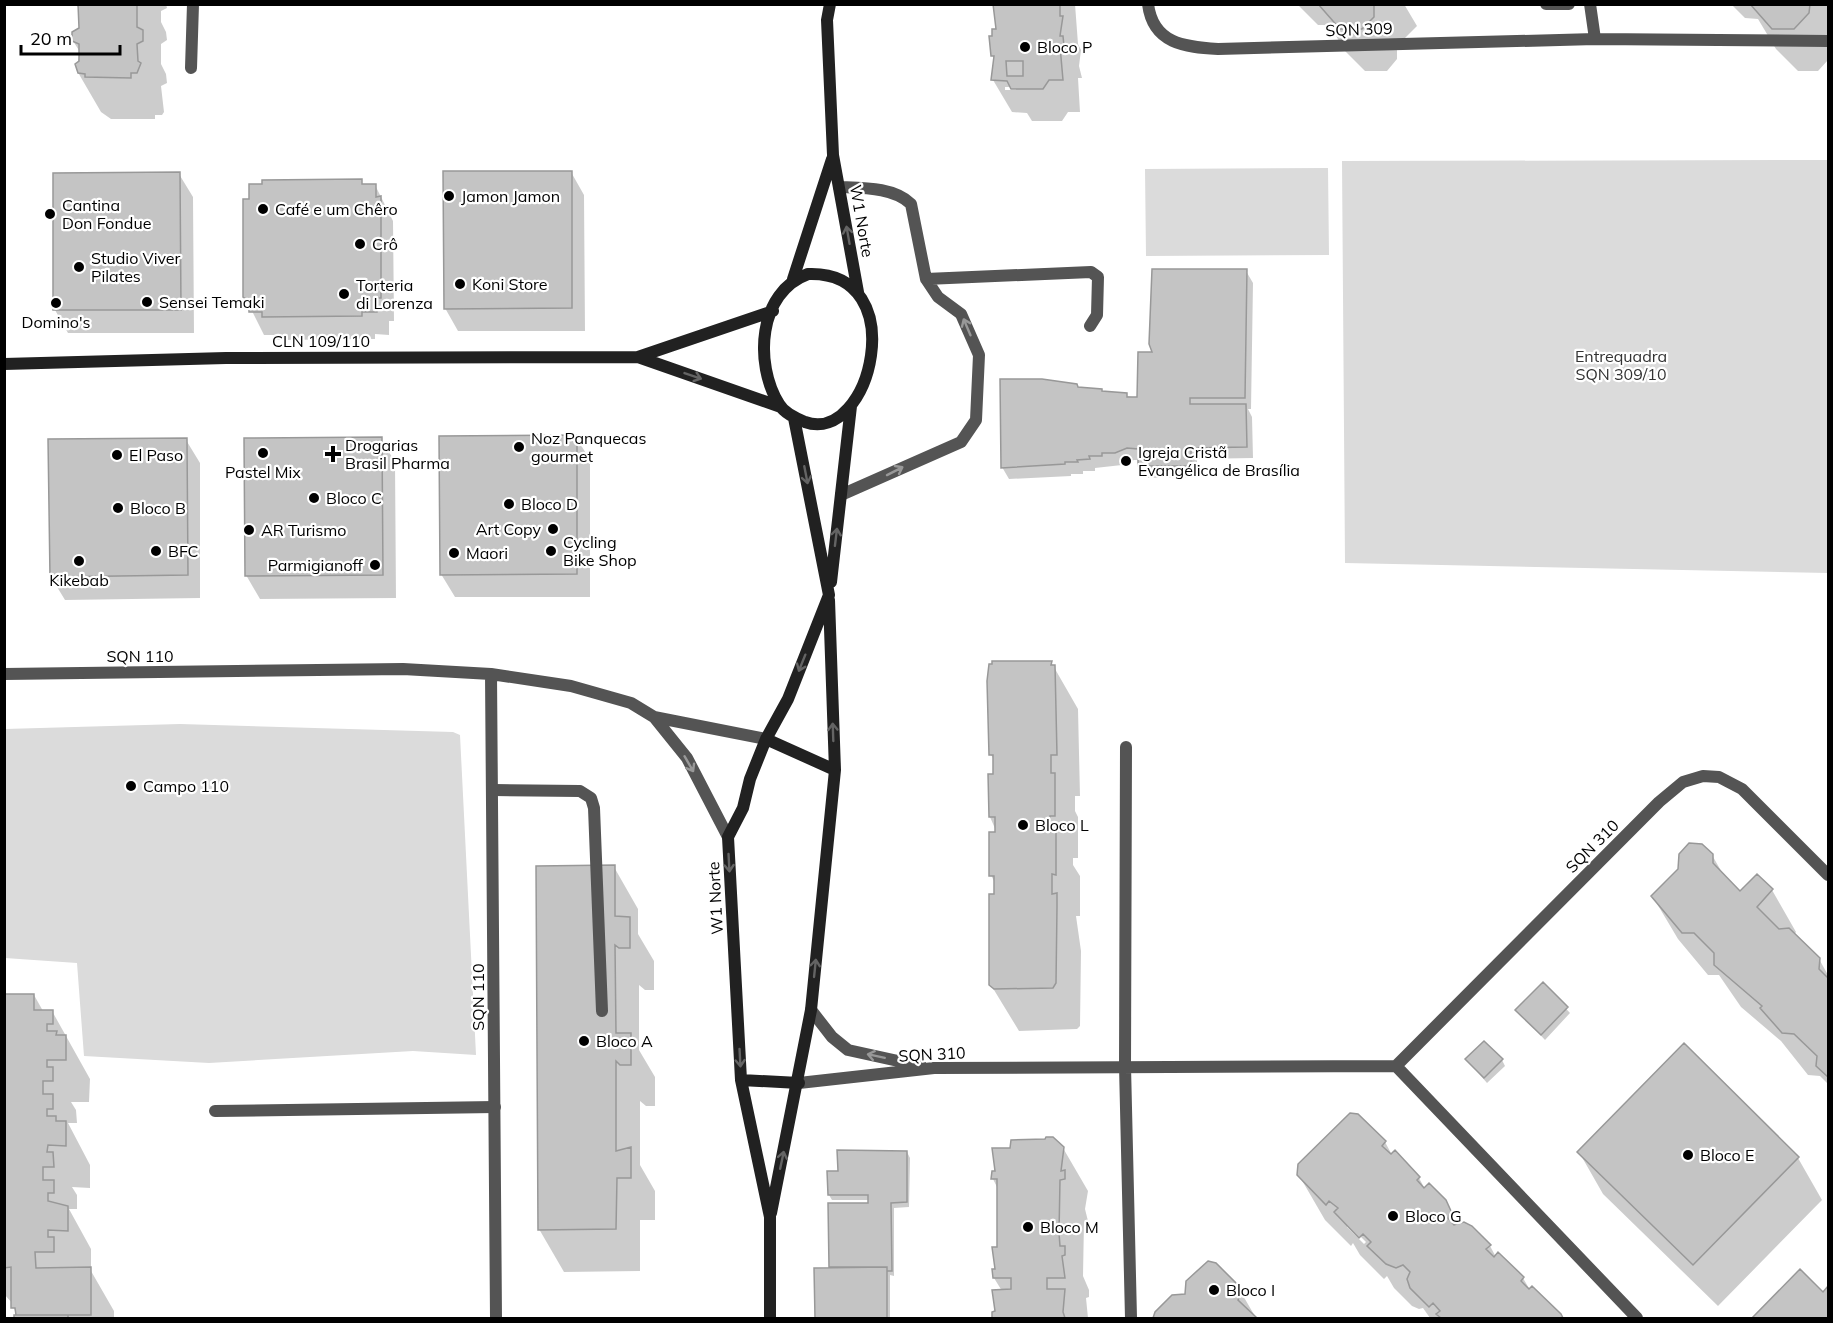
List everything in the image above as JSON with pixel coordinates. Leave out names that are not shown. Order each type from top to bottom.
[{"type":"street","points":[[191,68],[193,4]]},
{"type":"street","name":"W1 Norte","points":[[821,4],[827,20]]},
{"type":"street","name":"W1 Norte","points":[[830,4],[827,20],[833,155],[858,292]]},
{"type":"street","name":"SQN 309","points":[[1149,4],[1155,29],[1167,38],[1197,48],[1595,39],[1828,41]]},
{"type":"street","points":[[1546,4],[1569,4]]},
{"type":"street","points":[[1590,4],[1595,39]]},
{"type":"street","name":"W1 Norte","points":[[793,279],[833,155]]},
{"type":"street","points":[[839,187],[875,189],[901,196],[911,204],[926,279],[938,297],[961,314],[979,356],[976,420],[961,442],[842,495]]},
{"type":"street","points":[[926,279],[1091,272],[1098,277],[1097,315],[1090,326]]},
{"type":"street","points":[[808,274],[823,274],[844,282],[858,292],[868,308],[872,333],[864,385],[851,406],[833,422],[812,424],[794,418],[781,407],[769,387],[763,353],[766,330],[781,291],[793,279],[808,274]]},
{"type":"street","name":"CLN 109/110","points":[[4,364],[226,358],[638,357],[772,311]]},
{"type":"street","name":"CLN 109/110","points":[[638,357],[781,407]]},
{"type":"street","name":"W1 Norte","points":[[770,1318],[770,1217],[741,1080],[728,837],[743,808],[750,779],[766,739],[788,699],[829,595],[851,406]]},
{"type":"street","name":"W1 Norte","points":[[770,1217],[799,1083],[811,1010],[835,770],[829,595],[794,418]]},
{"type":"street","name":"SQN 110","points":[[4,674],[404,669],[491,674],[571,686],[631,703],[654,717],[687,758],[728,837]]},
{"type":"street","name":"SQN 110","points":[[491,674],[494,790],[496,1318]]},
{"type":"street","name":"SQN 110","points":[[654,717],[766,739],[835,770]]},
{"type":"street","points":[[1126,747],[1125,1066],[1131,1318]]},
{"type":"street","name":"SQN 310","points":[[741,1080],[799,1083],[934,1068],[1396,1066],[1659,802],[1683,782],[1703,776],[1719,777],[1742,789],[1828,874]]},
{"type":"street","points":[[494,790],[580,790],[591,798],[594,808],[602,1011]]},
{"type":"street","points":[[811,1010],[832,1037],[848,1050],[934,1068]]},
{"type":"street","points":[[1396,1066],[1637,1318]]},
{"type":"street","points":[[215,1111],[495,1107]]},
{"type":"green space","name":"Entrequadra SQN 309/10","points":[[1828,160],[1828,573],[1345,563],[1342,161]]},
{"type":"green space","points":[[1328,168],[1329,255],[1146,256],[1145,169]]},
{"type":"green space","points":[[180,724],[453,732],[460,735],[476,1055],[413,1051],[209,1063],[84,1056],[77,963],[5,958],[5,729]]},
{"type":"building","points":[[78,4],[137,4],[137,27],[143,30],[143,41],[137,44],[138,61],[141,63],[137,73],[131,73],[131,78],[85,77],[85,74],[78,73],[75,64],[79,61],[79,44],[72,41],[72,32],[79,28]]},
{"type":"building","name":"Bloco P","points":[[993,4],[1060,4],[1060,16],[1063,16],[1060,36],[1063,36],[1064,46],[1060,46],[1063,80],[1049,80],[1043,89],[1011,89],[1007,81],[991,80],[994,56],[991,56],[989,36],[992,36],[992,29],[996,29]],"holes":[[[1006,61],[1023,61],[1023,76],[1007,76]]]},
{"type":"building","points":[[1318,4],[1374,4],[1374,17],[1362,29],[1340,29]]},
{"type":"building","points":[[1750,4],[1810,4],[1809,13],[1794,29],[1772,29]]},
{"type":"building","points":[[443,171],[572,171],[572,308],[444,309]]},
{"type":"building","points":[[180,172],[181,310],[53,310],[53,173]]},
{"type":"building","points":[[362,179],[362,184],[376,184],[376,197],[381,196],[381,298],[377,298],[377,312],[362,312],[362,316],[262,317],[262,312],[249,312],[249,301],[243,297],[243,199],[249,199],[249,184],[262,184],[262,180]]},
{"type":"building","points":[[1152,269],[1247,269],[1245,398],[1190,398],[1190,404],[1246,404],[1247,447],[1191,448],[1191,466],[1138,466],[1138,449],[1127,448],[1115,453],[1102,453],[1102,456],[1089,456],[1090,459],[1077,460],[1078,462],[1001,468],[1000,379],[1042,379],[1077,384],[1078,387],[1102,389],[1102,391],[1127,393],[1127,397],[1137,397],[1138,352],[1152,352],[1149,344]]},
{"type":"building","name":"Bloco D","points":[[577,435],[577,574],[440,575],[439,436]]},
{"type":"building","name":"Bloco C","points":[[382,437],[383,575],[245,576],[244,438]]},
{"type":"building","name":"Bloco B","points":[[187,438],[188,575],[50,577],[48,439]]},
{"type":"building","name":"Bloco L","points":[[992,661],[1052,661],[1051,665],[1055,665],[1057,755],[1051,755],[1051,773],[1055,773],[1055,816],[1050,816],[1050,832],[1056,832],[1056,875],[1052,874],[1052,894],[1057,893],[1056,983],[1053,988],[994,989],[989,985],[989,894],[994,894],[994,876],[989,876],[989,832],[995,832],[995,817],[989,817],[988,774],[993,774],[993,755],[989,755],[987,681],[989,664],[992,664]]},
{"type":"building","points":[[1689,843],[1702,844],[1713,854],[1713,863],[1740,891],[1757,874],[1773,889],[1757,907],[1779,929],[1789,928],[1820,958],[1819,969],[1828,978],[1828,1077],[1816,1066],[1817,1056],[1794,1034],[1782,1033],[1760,1008],[1762,1006],[1714,965],[1714,953],[1694,933],[1682,933],[1651,896],[1678,869],[1679,854]]},
{"type":"building","name":"Bloco A","points":[[615,865],[615,916],[630,917],[630,948],[619,948],[615,945],[616,1033],[631,1033],[631,1065],[620,1065],[616,1061],[616,1151],[631,1147],[631,1178],[617,1178],[616,1229],[538,1230],[536,866]]},
{"type":"building","points":[[1543,982],[1568,1007],[1541,1035],[1515,1010]]},
{"type":"building","points":[[4,994],[34,994],[34,1010],[53,1010],[53,1024],[47,1024],[47,1031],[57,1031],[56,1035],[66,1035],[66,1060],[47,1060],[47,1067],[53,1067],[53,1081],[43,1081],[43,1094],[53,1094],[53,1109],[47,1109],[47,1116],[56,1116],[56,1121],[66,1121],[66,1146],[48,1145],[47,1152],[53,1152],[54,1167],[43,1167],[43,1180],[54,1180],[54,1193],[48,1193],[48,1201],[68,1206],[68,1231],[48,1230],[48,1237],[54,1237],[54,1252],[35,1252],[36,1268],[91,1267],[91,1315],[16,1315],[15,1308],[11,1308],[11,1267],[4,1268]]},
{"type":"building","points":[[1484,1041],[1503,1059],[1484,1078],[1465,1059]]},
{"type":"building","name":"Bloco E","points":[[1684,1043],[1799,1157],[1693,1265],[1577,1152]]},
{"type":"building","name":"Bloco G","points":[[1350,1113],[1358,1114],[1386,1141],[1382,1146],[1391,1154],[1395,1150],[1420,1177],[1417,1180],[1424,1188],[1429,1183],[1446,1200],[1451,1211],[1448,1218],[1454,1225],[1464,1222],[1472,1226],[1491,1245],[1486,1249],[1494,1257],[1498,1252],[1524,1277],[1521,1281],[1529,1289],[1532,1286],[1563,1318],[1441,1318],[1436,1314],[1440,1311],[1433,1303],[1429,1307],[1410,1288],[1407,1279],[1410,1272],[1403,1265],[1396,1268],[1386,1264],[1367,1246],[1371,1242],[1363,1234],[1359,1238],[1334,1212],[1338,1208],[1329,1201],[1326,1205],[1297,1175],[1298,1164]]},
{"type":"building","name":"Bloco M","points":[[1053,1137],[1064,1147],[1061,1171],[1065,1170],[1065,1179],[1060,1180],[1059,1233],[1060,1246],[1065,1246],[1065,1255],[1062,1256],[1065,1278],[1047,1278],[1047,1289],[1065,1289],[1063,1312],[1065,1318],[992,1318],[992,1312],[995,1311],[992,1290],[1011,1289],[1011,1278],[993,1278],[992,1269],[995,1269],[992,1247],[997,1247],[997,1179],[991,1179],[992,1171],[995,1171],[992,1148],[1010,1148],[1011,1140],[1045,1139]]},
{"type":"building","points":[[837,1150],[907,1151],[907,1202],[891,1203],[892,1271],[887,1271],[887,1267],[829,1267],[828,1203],[868,1203],[868,1195],[828,1195],[827,1171],[838,1171]]},
{"type":"building","name":"Bloco I","points":[[1208,1261],[1216,1263],[1239,1286],[1241,1294],[1238,1300],[1257,1318],[1153,1318],[1155,1312],[1172,1295],[1185,1294],[1186,1281]]},
{"type":"building","points":[[887,1267],[887,1318],[815,1318],[814,1268]]},
{"type":"building","points":[[1800,1269],[1823,1292],[1828,1286],[1828,1318],[1752,1318]]},
{"type":"building","points":[[14,1315],[68,1315],[68,1318],[14,1318]]},
{"type":"place","name":"Bloco P","points":[[1025,47]]},
{"type":"place","name":"Jamon Jamon","points":[[449,196]]},
{"type":"place","name":"Café e um Chêro","points":[[263,209]]},
{"type":"place","name":"Cantina Don Fondue","points":[[50,214]]},
{"type":"place","name":"Crô","points":[[360,244]]},
{"type":"place","name":"Studio Viver Pilates","points":[[79,267]]},
{"type":"place","name":"Koni Store","points":[[460,284]]},
{"type":"place","name":"Torteria di Lorenza","points":[[344,294]]},
{"type":"place","name":"Sensei Temaki","points":[[147,302]]},
{"type":"place","name":"Domino's","points":[[56,303]]},
{"type":"place","name":"Noz Panquecas gourmet","points":[[519,447]]},
{"type":"place","name":"Pastel Mix","points":[[263,453]]},
{"type":"place","name":"Drogarias Brasil Pharma","points":[[333,454]]},
{"type":"place","name":"El Paso","points":[[117,455]]},
{"type":"place","name":"Igreja Cristã Evangélica de Brasília","points":[[1126,461]]},
{"type":"place","name":"Bloco C","points":[[314,498]]},
{"type":"place","name":"Bloco D","points":[[509,504]]},
{"type":"place","name":"Bloco B","points":[[118,508]]},
{"type":"place","name":"Art Copy","points":[[553,529]]},
{"type":"place","name":"AR Turismo","points":[[249,530]]},
{"type":"place","name":"BFC","points":[[156,551]]},
{"type":"place","name":"Cycling Bike Shop","points":[[551,551]]},
{"type":"place","name":"Maori","points":[[454,553]]},
{"type":"place","name":"Kikebab","points":[[79,561]]},
{"type":"place","name":"Parmigianoff","points":[[375,565]]},
{"type":"place","name":"Campo 110","points":[[131,786]]},
{"type":"place","name":"Bloco L","points":[[1023,825]]},
{"type":"place","name":"Bloco A","points":[[584,1041]]},
{"type":"place","name":"Bloco E","points":[[1688,1155]]},
{"type":"place","name":"Bloco G","points":[[1393,1216]]},
{"type":"place","name":"Bloco M","points":[[1028,1227]]},
{"type":"place","name":"Bloco I","points":[[1214,1290]]}]
